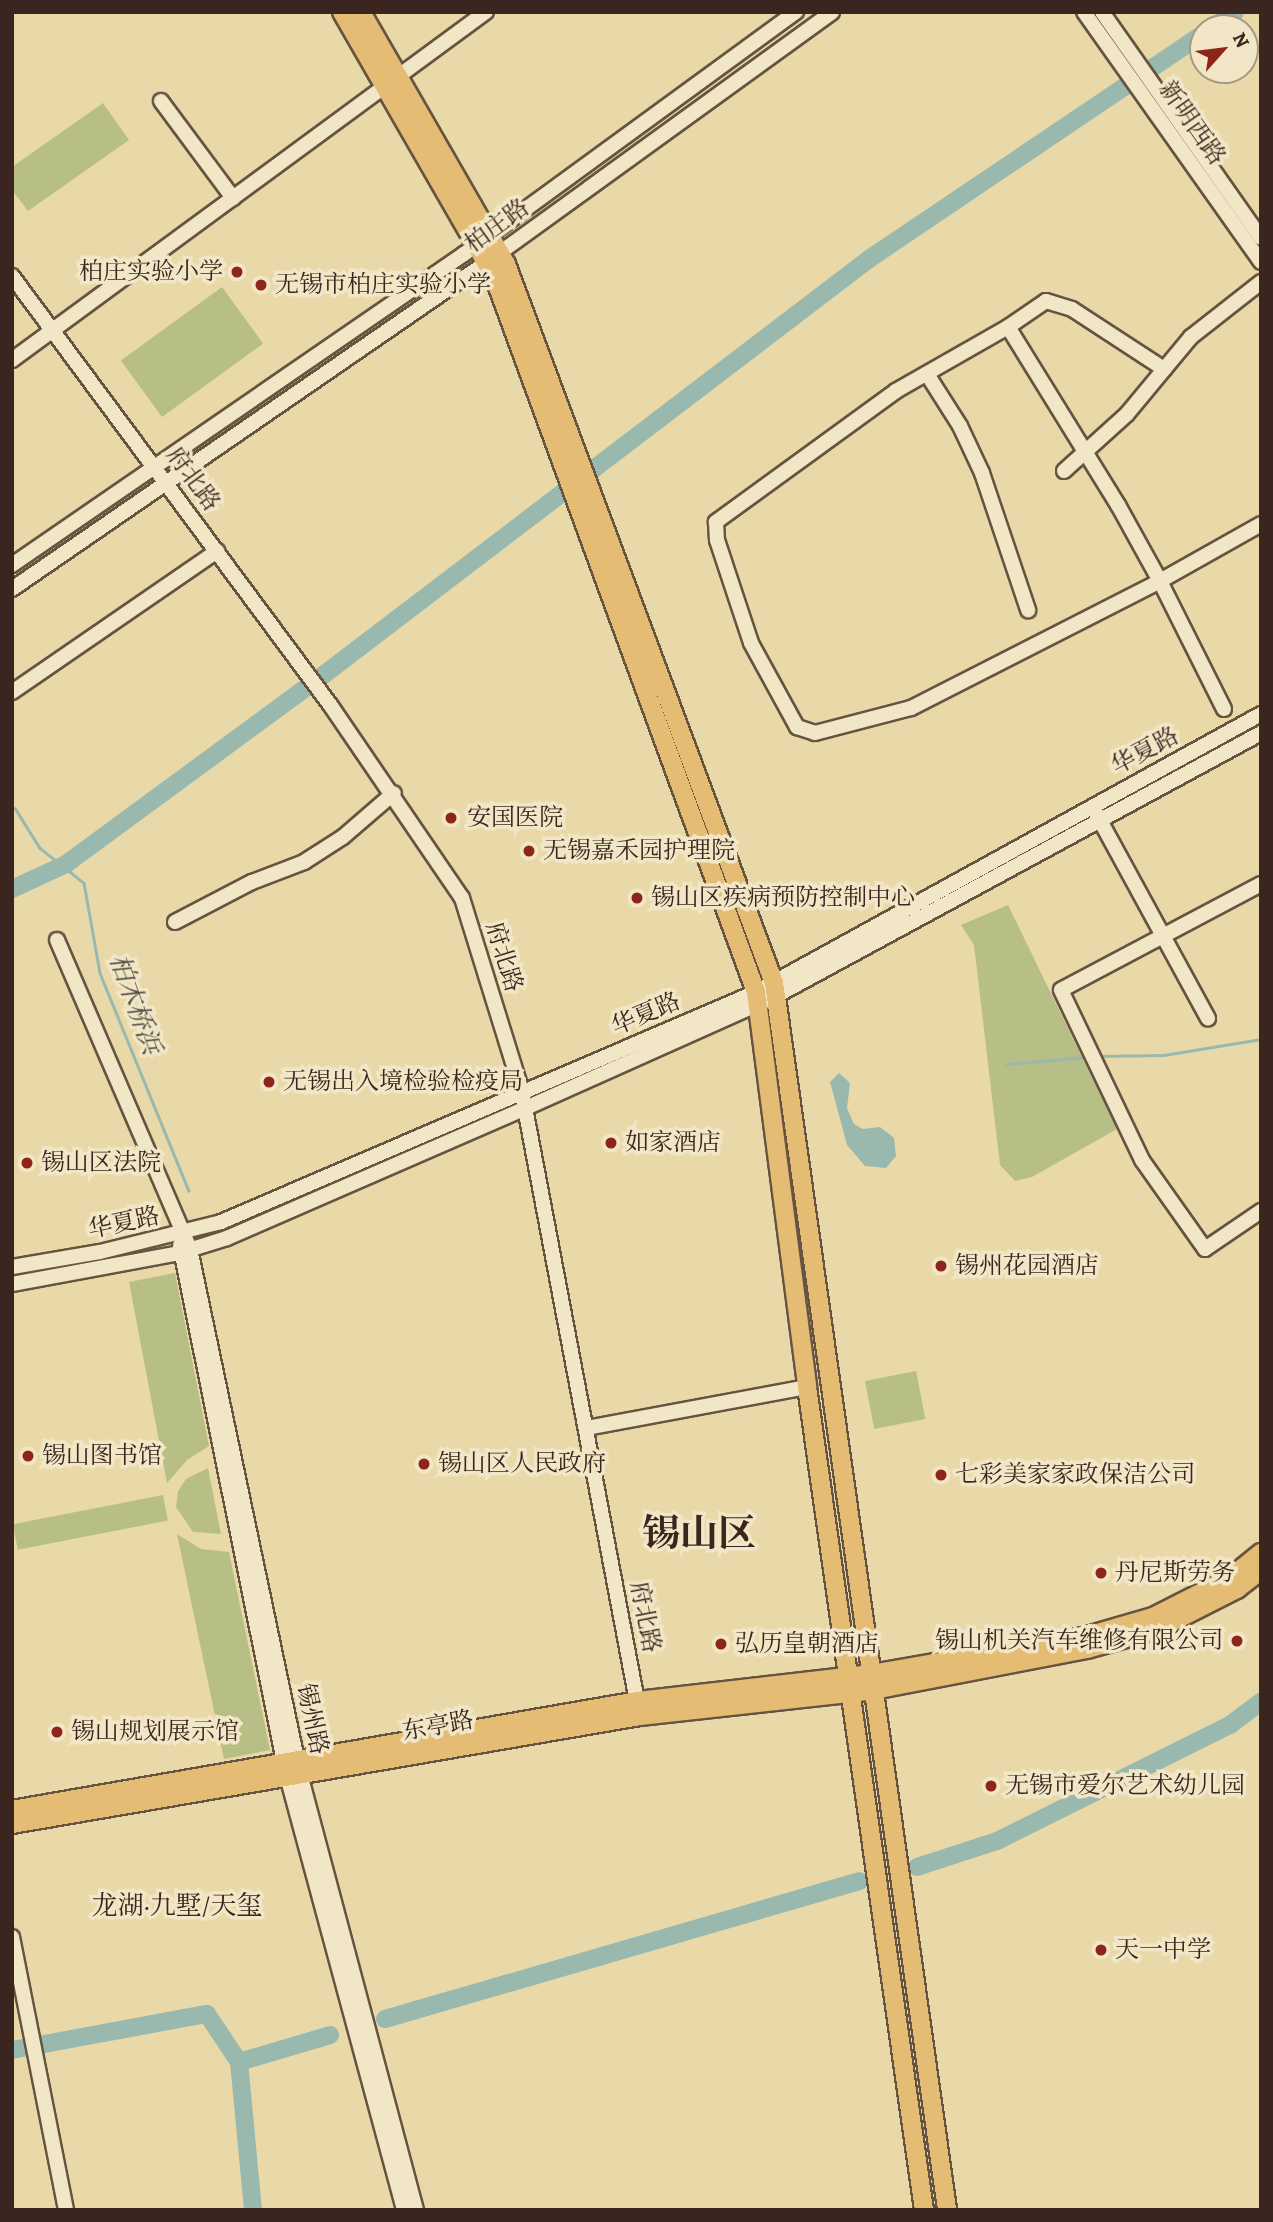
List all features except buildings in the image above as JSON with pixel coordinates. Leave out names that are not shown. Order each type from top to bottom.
[{"type":"main road","points":[[342,12],[393,81]]},
{"type":"main road","points":[[361,12],[393,81],[493,257],[775,990],[947,2210]]},
{"type":"main road","points":[[590,505],[757,998],[807,1387],[924,2210]]},
{"type":"main road","points":[[872,1682],[1084,1637],[1153,1617],[1230,1578],[1261,1553]]},
{"type":"main road","points":[[872,1682],[1087,1649],[1158,1629],[1237,1589],[1261,1570]]},
{"type":"main road","name":"东亭路","points":[[12,1810],[292,1768],[639,1709],[872,1682]]},
{"type":"main road","name":"东亭路","points":[[12,1824],[292,1768]]},
{"type":"street","points":[[12,360],[486,12]]},
{"type":"street","name":"柏庄路","points":[[12,565],[482,238],[796,12]]},
{"type":"street","name":"柏庄路","points":[[12,589],[493,257],[832,12]]},
{"type":"street","name":"新明西路","points":[[1084,12],[1121,64],[1154,96],[1261,238]]},
{"type":"street","name":"新明西路","points":[[1102,12],[1135,56],[1154,96],[1261,262]]},
{"type":"street","points":[[161,101],[233,198]]},
{"type":"street","name":"府北路","points":[[12,276],[55,329],[394,793],[462,898],[522,1092],[639,1709]]},
{"type":"street","points":[[1065,471],[1126,414],[1191,337],[1261,282]]},
{"type":"street","points":[[1164,369],[1072,309],[1046,301],[1008,327],[896,391],[716,522],[717,540],[751,643],[797,727],[815,733],[911,708],[1160,582],[1261,524]]},
{"type":"street","points":[[1008,327],[1085,452],[1160,582],[1224,709]]},
{"type":"street","points":[[927,374],[960,426],[982,473],[1028,610]]},
{"type":"street","points":[[12,692],[217,551]]},
{"type":"street","name":"华夏路","points":[[775,990],[1092,805],[1261,714]]},
{"type":"street","name":"华夏路","points":[[12,1284],[185,1251],[227,1238],[525,1108],[775,990],[1261,733]]},
{"type":"street","points":[[175,922],[252,881],[304,863],[343,837],[394,793]]},
{"type":"street","points":[[1092,805],[1208,1018]]},
{"type":"street","points":[[1261,884],[1061,990],[1142,1160],[1205,1249],[1261,1211]]},
{"type":"street","name":"锡州路","points":[[57,940],[182,1233],[292,1768],[404,2210]]},
{"type":"street","name":"华夏路","points":[[12,1267],[182,1233],[221,1222],[522,1092],[757,998]]},
{"type":"street","points":[[586,1428],[807,1387]]},
{"type":"street","name":"锡州路","points":[[292,1768],[416,2210]]},
{"type":"street","points":[[12,1937],[66,2210]]},
{"type":"green space","points":[[103,103],[129,140],[28,211],[12,190],[12,167]]},
{"type":"green space","points":[[222,287],[263,344],[162,417],[121,360]]},
{"type":"green space","points":[[1008,905],[1117,1129],[1032,1177],[1015,1181],[1000,1165],[974,945],[961,925]]},
{"type":"green space","points":[[175,1273],[209,1446],[187,1460],[167,1483],[129,1282]]},
{"type":"green space","points":[[916,1371],[925,1419],[874,1429],[865,1381]]},
{"type":"green space","points":[[208,1468],[221,1534],[193,1532],[176,1507],[178,1491],[186,1479]]},
{"type":"green space","points":[[163,1495],[168,1521],[18,1550],[13,1524]]},
{"type":"green space","points":[[177,1534],[201,1549],[229,1552],[270,1750],[224,1759]]},
{"type":"water","points":[[839,1073],[850,1083],[847,1108],[854,1124],[863,1129],[880,1127],[894,1138],[896,1156],[886,1168],[865,1166],[847,1145],[830,1082]]},
{"type":"waterway","points":[[12,889],[66,864],[326,673],[869,259],[1189,43]]},
{"type":"waterway","name":"柏木桥浜","points":[[15,808],[40,848],[84,883],[100,973],[189,1191]]},
{"type":"waterway","points":[[1097,1056],[1164,1055],[1261,1039]]},
{"type":"waterway","points":[[1006,1064],[1086,1057]]},
{"type":"waterway","points":[[917,1867],[997,1841],[1230,1725],[1261,1702]]},
{"type":"waterway","points":[[385,2019],[859,1881]]},
{"type":"waterway","points":[[12,2050],[207,2014],[239,2062]]},
{"type":"waterway","points":[[253,2210],[239,2062],[330,2035]]},
{"type":"place","name":"柏庄实验小学","points":[[237,272]]},
{"type":"place","name":"无锡市柏庄实验小学","points":[[261,285]]},
{"type":"place","name":"安国医院","points":[[451,818]]},
{"type":"place","name":"无锡嘉禾园护理院","points":[[529,851]]},
{"type":"place","name":"锡山区疾病预防控制中心","points":[[637,898]]},
{"type":"place","name":"无锡出入境检验检疫局","points":[[269,1082]]},
{"type":"place","name":"如家酒店","points":[[611,1143]]},
{"type":"place","name":"锡山区法院","points":[[27,1163]]},
{"type":"place","name":"锡州花园酒店","points":[[941,1266]]},
{"type":"place","name":"锡山图书馆","points":[[28,1456]]},
{"type":"place","name":"锡山区人民政府","points":[[424,1464]]},
{"type":"place","name":"七彩美家家政保洁公司","points":[[941,1475]]},
{"type":"place","name":"丹尼斯劳务","points":[[1101,1573]]},
{"type":"place","name":"锡山机关汽车维修有限公司","points":[[1237,1641]]},
{"type":"place","name":"弘历皇朝酒店","points":[[721,1644]]},
{"type":"place","name":"锡山规划展示馆","points":[[57,1732]]},
{"type":"place","name":"无锡市爱尔艺术幼儿园","points":[[991,1786]]},
{"type":"place","name":"天一中学","points":[[1101,1950]]},
{"type":"district","name":"锡山区","points":[[699,1534]]},
{"type":"district","name":"龙湖·九墅/天玺","points":[[177,1906]]}]
